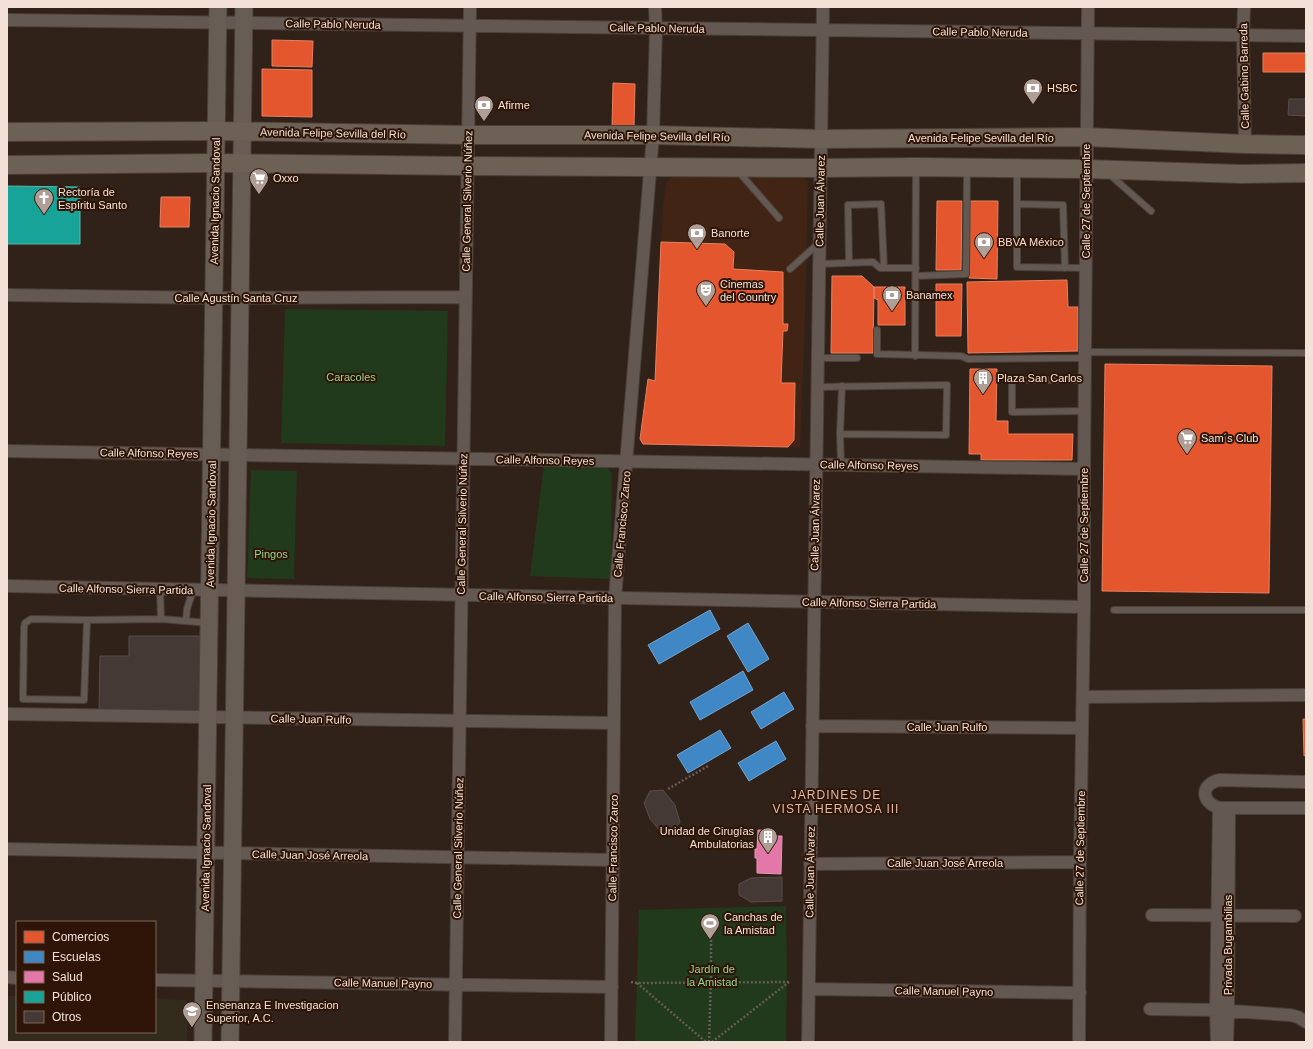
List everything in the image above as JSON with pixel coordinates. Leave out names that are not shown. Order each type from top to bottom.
[{"type":"main road","name":"Avenida Ignacio Sandoval","points":[[203,1042],[218,15]]},
{"type":"main road","points":[[230,1042],[244,15]]},
{"type":"main road","name":"Avenida Felipe Sevilla del Río","points":[[7,132],[216,131],[468,135],[652,135],[821,139],[1086,137],[1245,144],[1306,145]]},
{"type":"main road","points":[[7,165],[216,163],[820,168],[967,167],[1095,169],[1242,174],[1306,173]]},
{"type":"street","name":"Calle General Silverio Núñez","points":[[455,1042],[470,7]]},
{"type":"street","name":"Calle Francisco Zarco","points":[[611,1042],[616,598],[650,166],[656,28],[655,7]]},
{"type":"street","name":"Calle Juan Álvarez","points":[[808,1042],[822,7]]},
{"type":"street","name":"Calle 27 de Septiembre","points":[[1079,1042],[1086,268],[1095,169],[1086,137],[1088,7]]},
{"type":"street","name":"Calle Gabino Barreda","points":[[1244,7],[1243,36],[1245,144]]},
{"type":"street","name":"Calle Pablo Neruda","points":[[7,20],[244,15],[470,26],[1306,36]]},
{"type":"street","name":"Calle Agustín Santa Cruz","points":[[7,295],[214,298],[465,297]]},
{"type":"street","name":"Calle Alfonso Reyes","points":[[7,451],[1084,469]]},
{"type":"street","name":"Calle Alfonso Sierra Partida","points":[[7,586],[1084,607]]},
{"type":"street","points":[[1083,697],[1306,695]]},
{"type":"street","name":"Calle Juan Rulfo","points":[[7,714],[614,723]]},
{"type":"street","name":"Calle Juan Rulfo","points":[[812,726],[1082,728]]},
{"type":"street","points":[[1306,782],[1219,780],[1213,782],[1207,788],[1206,796],[1207,800],[1211,804],[1224,808],[1306,808]]},
{"type":"street","name":"Privada Bugambilias","points":[[1224,808],[1223,916],[1228,1011],[1227,1042]]},
{"type":"street","name":"Calle Juan José Arreola","points":[[7,849],[613,860]]},
{"type":"street","name":"Calle Juan José Arreola","points":[[810,864],[1080,862]]},
{"type":"street","points":[[1152,915],[1295,916]]},
{"type":"street","name":"Privada Bugambilias","points":[[1217,1042],[1216,1010],[1223,916]]},
{"type":"street","name":"Calle Manuel Payno","points":[[156,980],[612,987]]},
{"type":"street","name":"Calle Manuel Payno","points":[[809,989],[1080,993]]},
{"type":"street","points":[[1150,1009],[1216,1010],[1290,1015],[1298,1017],[1306,1022]]},
{"type":"lane","points":[[735,167],[779,218]]},
{"type":"lane","points":[[915,356],[916,167]]},
{"type":"lane","points":[[916,276],[966,274],[967,167]]},
{"type":"lane","points":[[1017,168],[1017,267],[1086,268]]},
{"type":"lane","points":[[1095,169],[1151,211]]},
{"type":"lane","points":[[849,263],[848,205],[881,204],[884,268]]},
{"type":"lane","points":[[1018,204],[1063,205],[1065,268]]},
{"type":"lane","points":[[790,269],[819,242]]},
{"type":"lane","points":[[819,264],[873,262],[880,268],[916,268]]},
{"type":"lane","points":[[877,330],[877,354],[961,356],[968,359],[1085,355],[1306,353]]},
{"type":"lane","points":[[818,358],[857,358]]},
{"type":"lane","points":[[1084,411],[1012,412],[1012,380],[1085,380]]},
{"type":"lane","points":[[817,387],[947,385],[946,435],[840,434]]},
{"type":"lane","points":[[841,465],[840,434],[842,386]]},
{"type":"lane","points":[[160,589],[161,619]]},
{"type":"lane","points":[[186,620],[187,609],[193,590]]},
{"type":"lane","points":[[1114,610],[1306,610]]},
{"type":"lane","points":[[87,620],[84,700],[23,699],[24,627],[25,622],[31,619],[161,619],[209,623]]},
{"type":"path","points":[[668,789],[708,766]]},
{"type":"path","points":[[709,1042],[711,922]]},
{"type":"path","points":[[631,982],[790,982],[709,1042]]},
{"type":"path","points":[[637,983],[709,1042]]},
{"type":"shaded area","points":[[672,176],[802,177],[808,182],[800,447],[643,444],[640,439],[648,379],[655,380],[663,207],[666,183]]},
{"type":"shaded area","points":[[7,996],[16,996],[16,1033],[156,1033],[156,999],[187,1000],[187,1042],[7,1042]]},
{"type":"green space","name":"Caracoles","points":[[285,309],[448,311],[445,446],[281,443]]},
{"type":"green space","points":[[544,464],[607,467],[612,473],[611,579],[530,576]]},
{"type":"green space","name":"Pingos","points":[[251,470],[297,471],[294,579],[247,578]]},
{"type":"green space","name":"Jardín de la Amistad","points":[[786,906],[786,1042],[635,1042],[639,910]]},
{"type":"building: Comercios","points":[[272,40],[313,41],[312,67],[272,66]]},
{"type":"building: Comercios","points":[[1263,53],[1306,53],[1306,72],[1263,72]]},
{"type":"building: Comercios","points":[[262,69],[312,70],[312,117],[262,116]]},
{"type":"building: Comercios","points":[[613,83],[635,84],[634,126],[612,127]]},
{"type":"building: Comercios","points":[[161,197],[190,197],[189,227],[160,227]]},
{"type":"building: Comercios","points":[[937,201],[962,201],[961,270],[936,270]]},
{"type":"building: Comercios","points":[[970,201],[998,201],[997,279],[969,278]]},
{"type":"building: Comercios","points":[[661,242],[725,244],[734,252],[733,269],[783,272],[783,324],[788,324],[787,331],[783,331],[781,383],[795,383],[794,440],[788,447],[643,444],[640,439],[648,379],[655,381]]},
{"type":"building: Comercios","points":[[832,276],[862,276],[874,287],[873,353],[831,353]]},
{"type":"building: Comercios","points":[[1067,280],[1068,307],[1078,307],[1078,351],[968,353],[967,282]]},
{"type":"building: Comercios","points":[[936,284],[962,284],[961,336],[936,336]]},
{"type":"building: Comercios","name":"Banamex","points":[[874,287],[905,287],[905,325],[878,325],[878,300],[874,298]]},
{"type":"building: Comercios","name":"Sam´s Club","points":[[1105,364],[1272,366],[1269,593],[1102,591]]},
{"type":"building: Comercios","name":"Plaza San Carlos","points":[[970,369],[997,369],[996,421],[1008,421],[1008,434],[1073,434],[1072,460],[981,460],[981,454],[969,454]]},
{"type":"building: Comercios","points":[[1303,719],[1306,719],[1306,755],[1304,756]]},
{"type":"building: Escuelas","points":[[710,610],[720,629],[659,664],[648,645]]},
{"type":"building: Escuelas","points":[[748,623],[769,659],[748,672],[727,636]]},
{"type":"building: Escuelas","points":[[743,671],[753,690],[700,720],[690,702]]},
{"type":"building: Escuelas","points":[[784,692],[794,709],[761,729],[751,712]]},
{"type":"building: Escuelas","points":[[720,730],[731,748],[688,773],[677,755]]},
{"type":"building: Escuelas","points":[[776,741],[786,759],[749,781],[738,763]]},
{"type":"building: Salud","name":"Unidad de Cirugías Ambulatorias","points":[[758,830],[773,831],[773,836],[782,836],[781,874],[757,873],[757,858],[755,858],[755,849],[757,849]]},
{"type":"building: Público","name":"Rectoría de Espíritu Santo","points":[[7,186],[80,187],[80,244],[7,244]]},
{"type":"building: Otros","points":[[1289,99],[1306,99],[1306,116],[1288,115]]},
{"type":"building: Otros","points":[[129,636],[200,636],[199,713],[99,712],[100,656],[129,656]]},
{"type":"building: Otros","points":[[663,790],[675,805],[680,822],[673,832],[662,833],[650,819],[644,803],[650,791]]},
{"type":"building: Otros","points":[[782,877],[782,901],[751,902],[739,895],[739,884],[751,878]]},
{"type":"place","name":"HSBC","points":[[1033,105]]},
{"type":"place","name":"Afirme","points":[[484,122]]},
{"type":"place","name":"Oxxo","points":[[259,195]]},
{"type":"place","name":"Rectoría de Espíritu Santo","points":[[44,215]]},
{"type":"place","name":"Banorte","points":[[697,250]]},
{"type":"place","name":"BBVA México","points":[[984,259]]},
{"type":"place","name":"Cinemas del Country","points":[[706,307]]},
{"type":"place","name":"Banamex","points":[[892,312]]},
{"type":"place","name":"Plaza San Carlos","points":[[983,395]]},
{"type":"place","name":"Sam´s Club","points":[[1187,455]]},
{"type":"place","name":"Unidad de Cirugías Ambulatorias","points":[[768,854]]},
{"type":"place","name":"Canchas de la Amistad","points":[[710,940]]},
{"type":"place","name":"Ensenanza E Investigacion Superior, A.C.","points":[[192,1028]]},
{"type":"district","name":"JARDINES DE VISTA HERMOSA III","points":[[836,802]]}]
